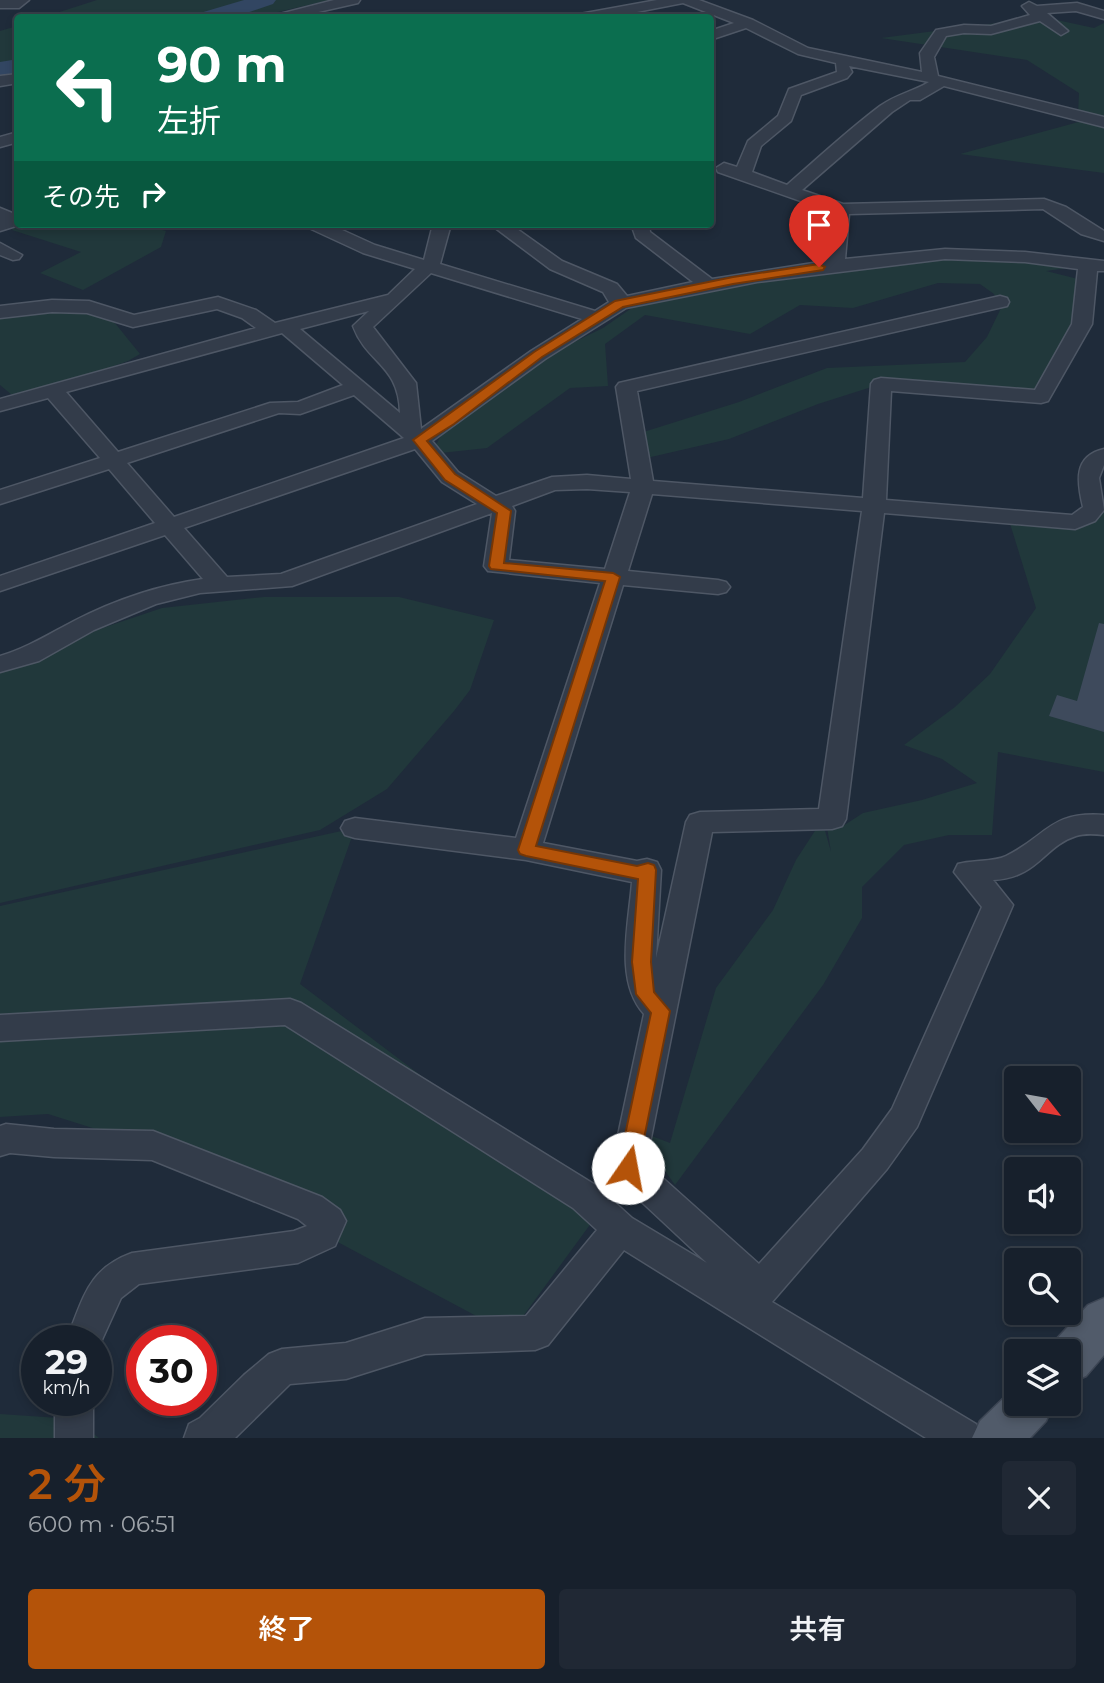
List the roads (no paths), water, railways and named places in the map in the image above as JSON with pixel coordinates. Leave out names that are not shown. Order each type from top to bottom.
[{"type":"main road","points":[[1081,1346],[1104,1320]]},
{"type":"main road","points":[[997,1438],[1018,1416]]},
{"type":"street","points":[[0,4],[14,5],[22,0]]},
{"type":"street","points":[[289,14],[353,0]]},
{"type":"street","points":[[597,14],[648,2],[680,0]]},
{"type":"street","points":[[687,0],[748,23],[803,51],[937,80],[1104,122]]},
{"type":"street","points":[[1022,0],[1061,31]]},
{"type":"street","points":[[1037,12],[1077,7],[1104,15]]},
{"type":"street","points":[[937,80],[925,58],[926,51],[941,33],[964,29],[991,30],[1035,18],[1037,12]]},
{"type":"street","points":[[714,35],[748,23]]},
{"type":"street","points":[[743,174],[754,144],[785,118],[794,92],[842,75],[845,72],[842,66],[846,60]]},
{"type":"street","points":[[790,191],[886,109],[908,95],[915,97],[937,80]]},
{"type":"street","points":[[724,168],[841,209],[1044,204],[1054,206],[1083,229],[1104,236]]},
{"type":"street","points":[[835,265],[841,209]]},
{"type":"street","points":[[0,213],[11,219],[0,226]]},
{"type":"street","points":[[324,228],[369,249],[600,318]]},
{"type":"street","points":[[415,437],[407,386],[380,348],[364,334],[363,326],[430,267],[435,260],[441,228]]},
{"type":"street","points":[[505,228],[556,265],[610,288],[618,296],[619,304]]},
{"type":"street","points":[[641,228],[642,234],[708,285]]},
{"type":"street","points":[[0,584],[415,437],[449,421],[538,355],[619,304],[708,285],[835,265],[945,254],[1026,257],[1096,268],[1082,324],[1041,397],[881,384],[874,506],[832,820],[700,822],[628,1168],[753,1297]]},
{"type":"street","points":[[2,402],[395,299]]},
{"type":"street","points":[[526,850],[643,487],[626,387],[1000,302]]},
{"type":"street","points":[[0,312],[52,306],[89,307],[133,321],[218,303],[249,314],[281,329],[358,387],[415,437],[450,477],[504,511],[496,566],[718,587]]},
{"type":"street","points":[[0,497],[277,407],[300,408],[358,387]]},
{"type":"street","points":[[53,390],[172,525],[220,584]]},
{"type":"street","points":[[0,664],[30,655],[85,625],[148,599],[200,586],[285,581],[552,484],[587,482],[1075,522],[1087,516],[1094,508],[1087,473],[1092,462],[1104,455]]},
{"type":"street","points":[[753,1297],[875,1159],[905,1117],[998,905],[968,872],[1010,867],[1061,830],[1086,822],[1104,825]]},
{"type":"street","points":[[355,828],[526,850],[637,872],[648,870],[642,962],[645,994],[661,1011]]},
{"type":"street","points":[[0,1028],[290,1012],[585,1197],[620,1229],[753,1297],[962,1438]]},
{"type":"street","points":[[0,1142],[6,1138],[54,1143],[153,1146],[310,1208],[328,1222],[323,1236],[298,1247],[132,1269],[107,1287],[91,1325]]},
{"type":"street","points":[[203,1438],[214,1432],[282,1367],[346,1362],[425,1336],[535,1333],[620,1229]]},
{"type":"street","points":[[74,1416],[74,1438]]},
{"type":"waterway","points":[[221,14],[266,0]]},
{"type":"waterway","points":[[0,69],[14,67]]}]
